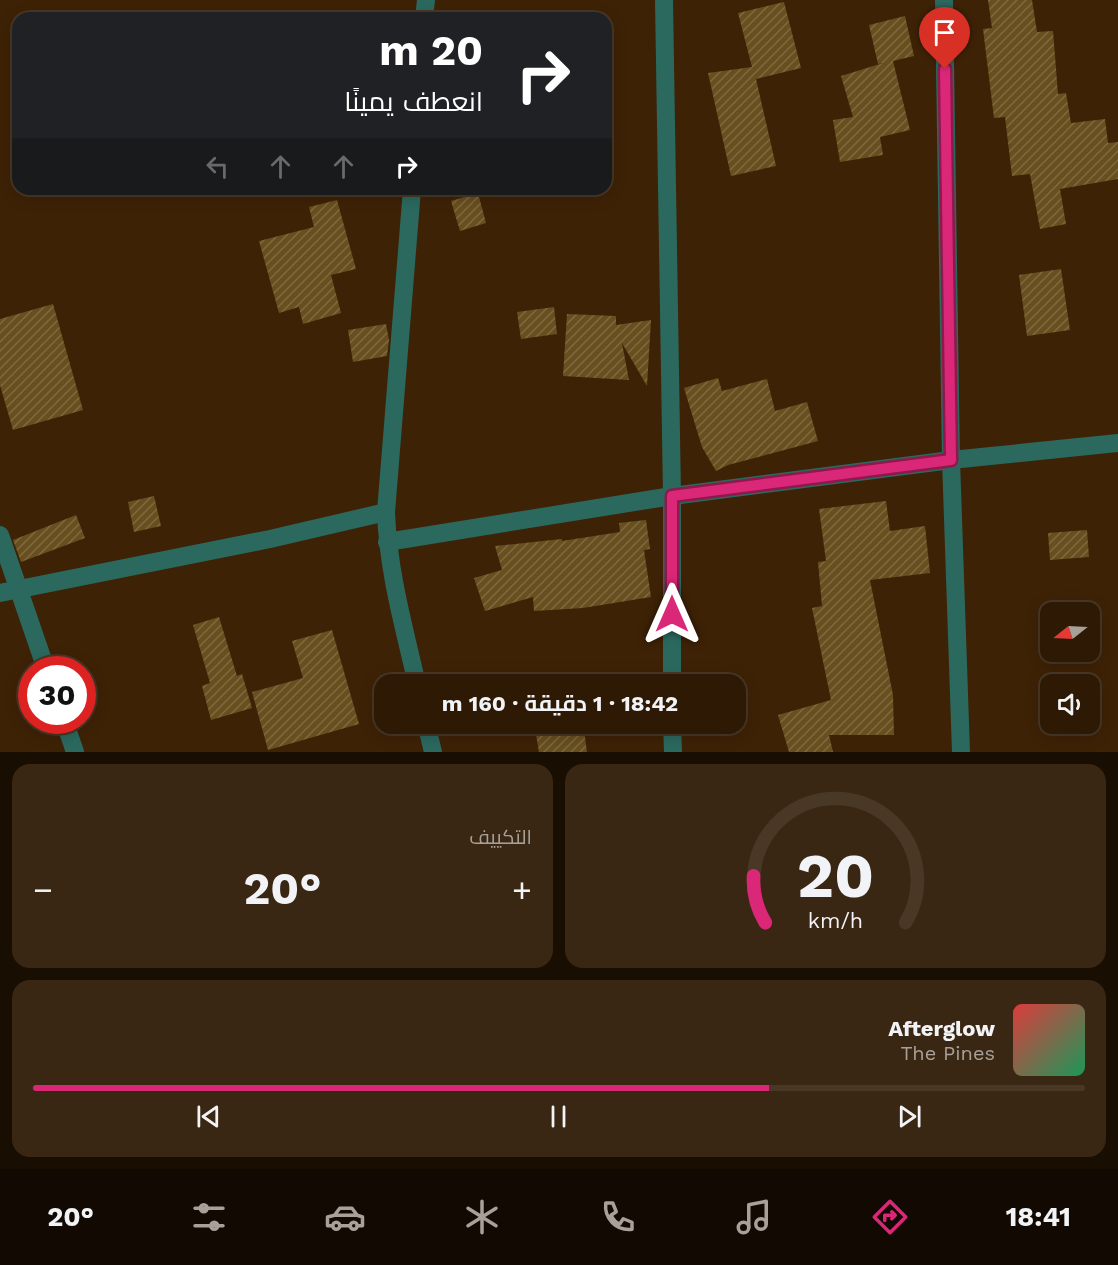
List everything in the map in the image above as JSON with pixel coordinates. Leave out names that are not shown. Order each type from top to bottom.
[{"type":"street","points":[[664,0],[672,496],[672,674]]},
{"type":"street","points":[[944,0],[951,460],[962,752]]},
{"type":"street","points":[[412,195],[386,512],[387,542],[393,583],[415,674]]},
{"type":"street","points":[[387,542],[672,496],[951,460],[1118,443]]},
{"type":"street","points":[[0,593],[270,539],[386,512]]},
{"type":"street","points":[[0,535],[42,656]]},
{"type":"street","points":[[69,734],[75,752]]},
{"type":"street","points":[[429,734],[433,752]]},
{"type":"street","points":[[672,734],[673,752]]},
{"type":"building","points":[[988,0],[1032,0],[1037,32],[1053,31],[1058,94],[1066,93],[1071,123],[1105,119],[1108,143],[1118,142],[1118,179],[1060,189],[1066,224],[1040,229],[1030,174],[1012,176],[1005,117],[994,118],[983,29],[992,28]]},
{"type":"building","points":[[784,2],[801,68],[756,79],[776,166],[731,176],[708,73],[752,67],[738,13]]},
{"type":"building","points":[[905,16],[914,56],[893,61],[910,130],[880,137],[883,155],[840,162],[833,120],[853,117],[841,76],[883,63],[878,64],[869,25]]},
{"type":"building","points":[[479,195],[486,223],[460,231],[451,201]]},
{"type":"building","points":[[337,200],[356,269],[331,275],[341,313],[303,324],[299,307],[279,313],[259,241],[314,227],[309,207]]},
{"type":"building","points":[[1061,269],[1070,330],[1027,336],[1019,275]]},
{"type":"building","points":[[53,304],[83,410],[13,430],[0,385],[0,319]]},
{"type":"building","points":[[554,307],[557,334],[521,339],[517,312]]},
{"type":"building","points":[[567,314],[616,316],[616,325],[651,320],[647,386],[622,343],[629,380],[563,376]]},
{"type":"building","points":[[386,324],[389,340],[387,356],[353,362],[348,330]]},
{"type":"building","points":[[718,378],[722,391],[767,379],[775,411],[807,402],[818,441],[728,465],[716,471],[702,447],[684,388]]},
{"type":"building","points":[[154,496],[161,526],[134,532],[128,502]]},
{"type":"building","points":[[886,501],[890,531],[925,526],[930,573],[870,580],[893,695],[894,735],[829,735],[833,752],[789,752],[778,715],[831,700],[812,608],[822,606],[818,562],[826,561],[819,509]]},
{"type":"building","points":[[76,515],[85,538],[21,562],[13,540]]},
{"type":"building","points":[[646,520],[650,549],[644,550],[651,597],[583,608],[534,611],[533,597],[485,611],[474,578],[502,570],[495,546],[562,539],[562,541],[620,532],[619,523]]},
{"type":"building","points":[[1087,530],[1089,557],[1050,560],[1048,533]]},
{"type":"building","points":[[219,617],[237,676],[242,674],[252,708],[211,720],[202,686],[210,683],[193,625]]},
{"type":"building","points":[[332,630],[359,724],[268,750],[252,692],[303,678],[292,641]]},
{"type":"building","points":[[536,734],[585,734],[587,752],[539,752]]},
{"type":"route","points":[[672,614],[672,496],[951,460],[945,69]]}]
